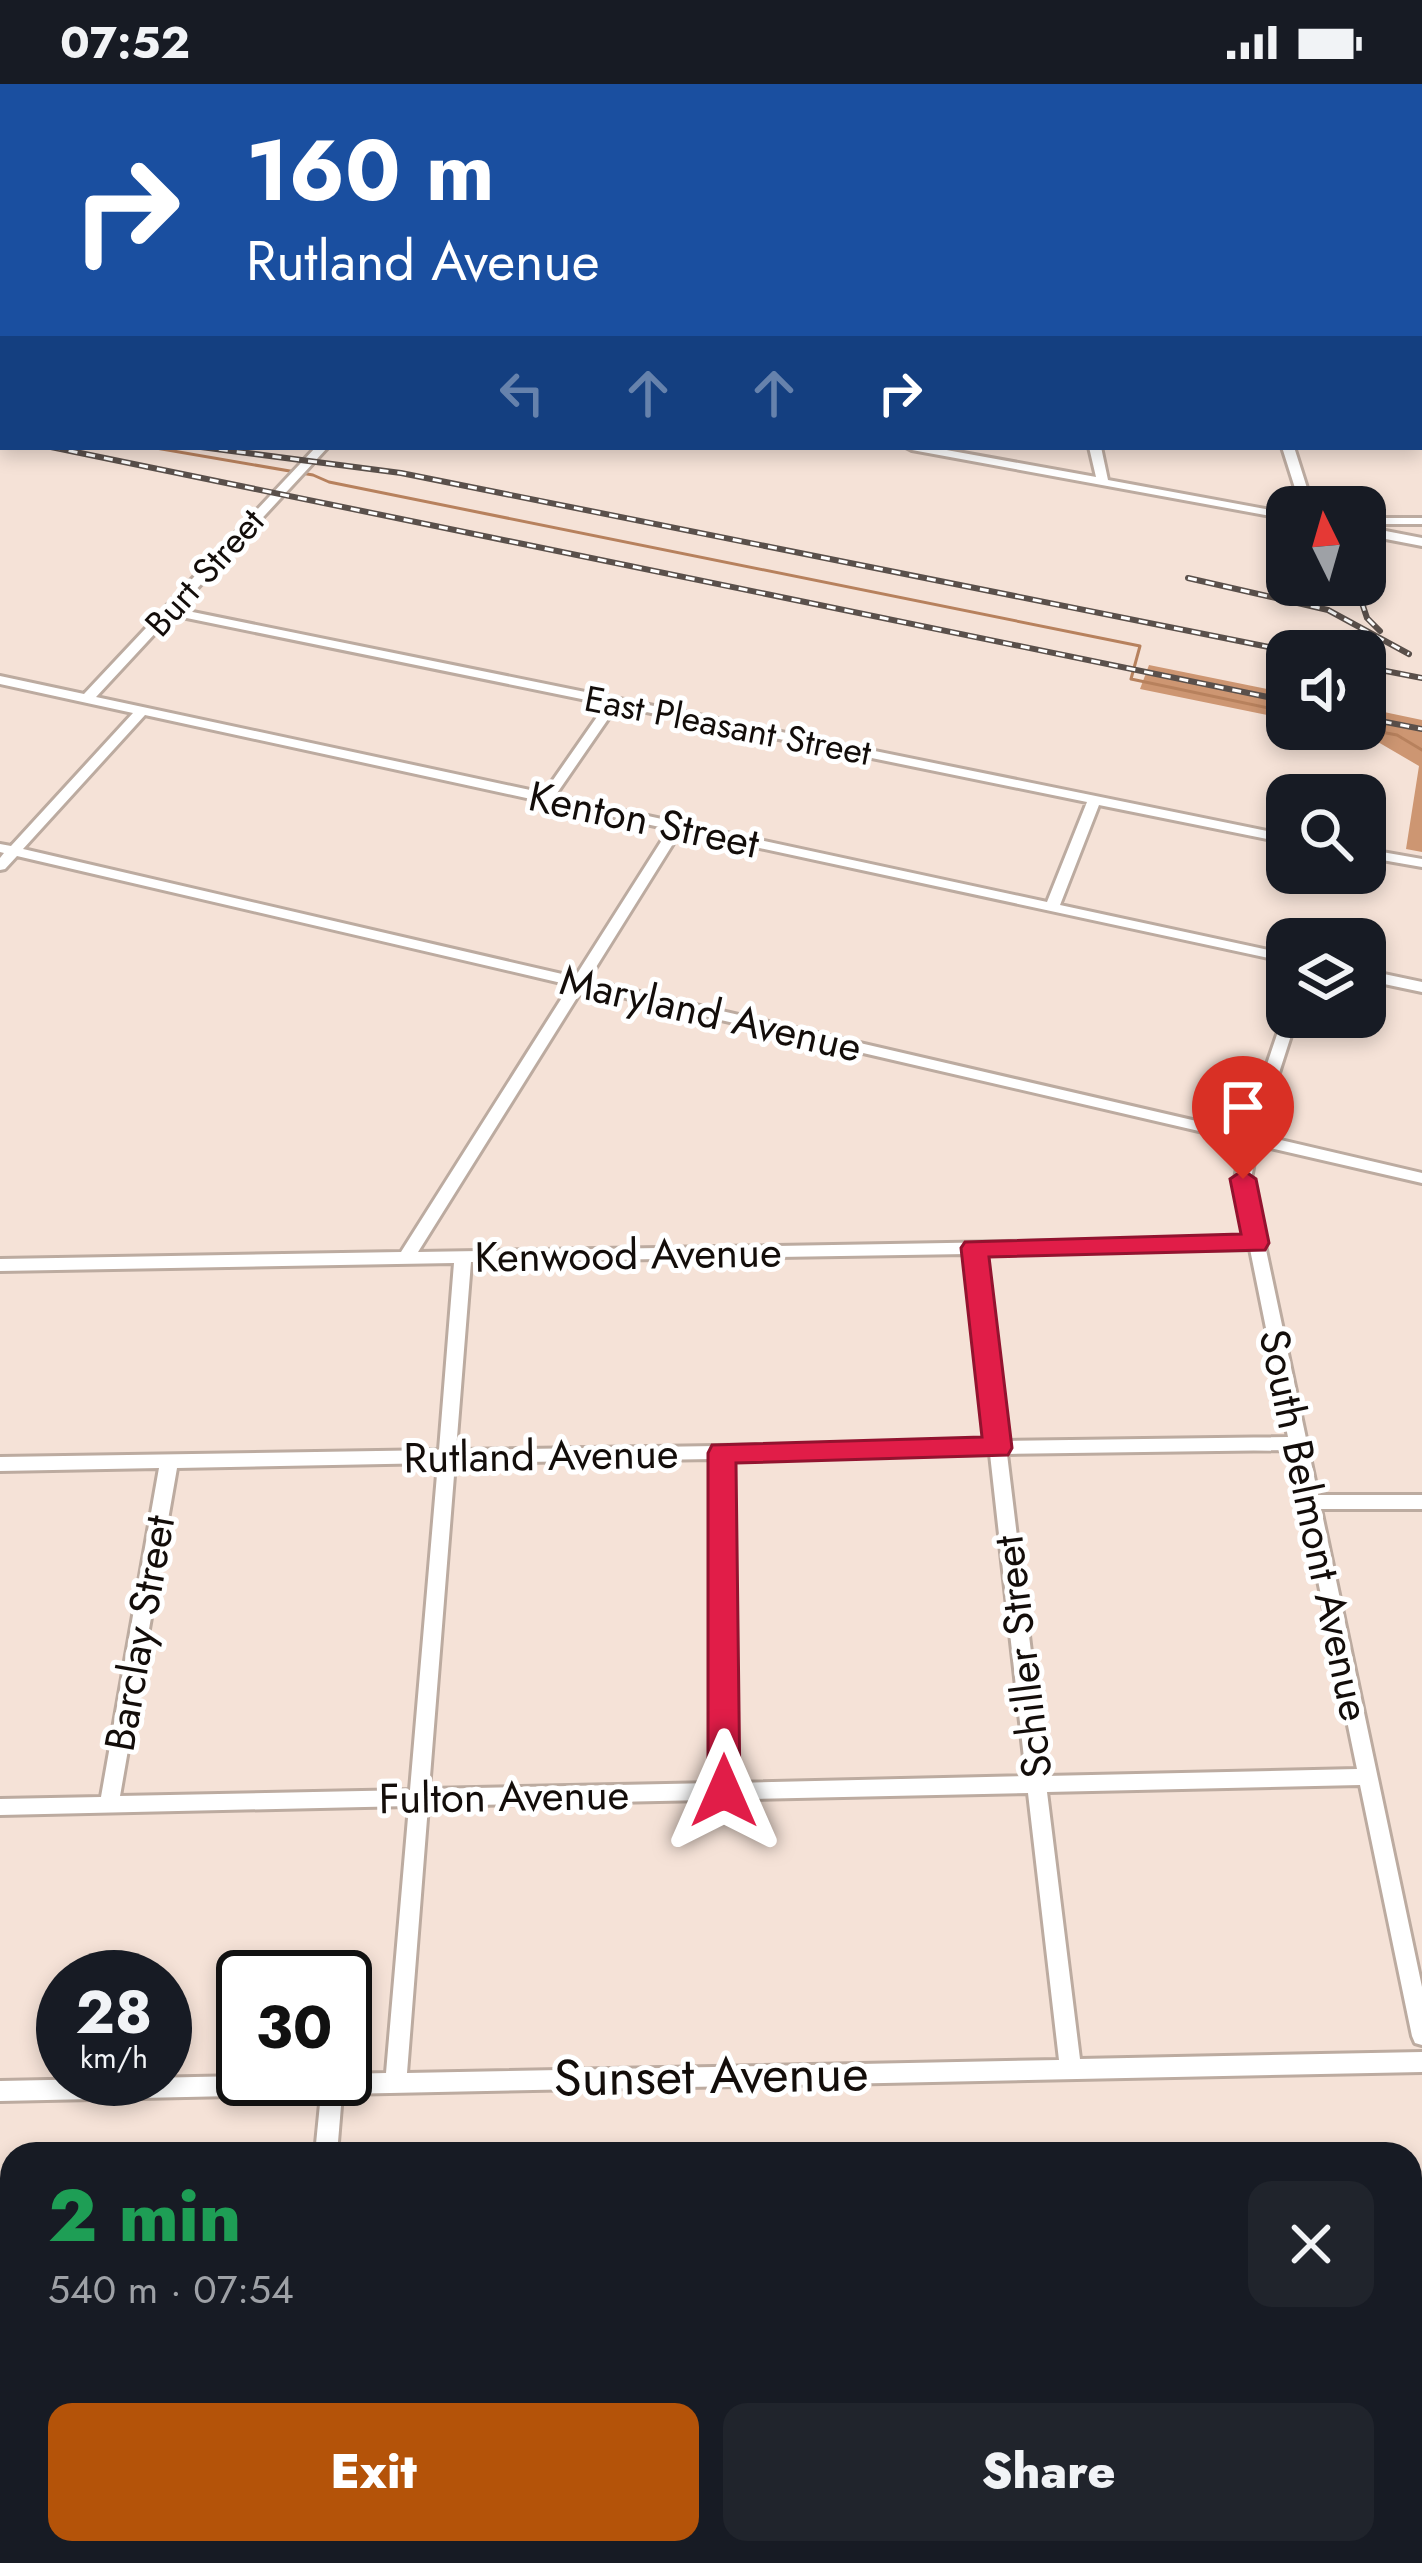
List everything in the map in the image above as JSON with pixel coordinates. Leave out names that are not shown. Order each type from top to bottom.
[{"type":"street","name":"Burt Street","points":[[87,699],[319,450]]},
{"type":"street","points":[[928,450],[1266,512]]},
{"type":"street","points":[[1096,450],[1103,483]]},
{"type":"street","points":[[1289,450],[1300,486]]},
{"type":"street","points":[[1386,521],[1422,521]]},
{"type":"street","points":[[1386,535],[1422,542]]},
{"type":"street","name":"East Pleasant Street","points":[[169,611],[1266,835]]},
{"type":"street","name":"Kenton Street","points":[[0,680],[1266,953]]},
{"type":"street","points":[[548,798],[614,702]]},
{"type":"street","points":[[0,866],[7,850],[142,711]]},
{"type":"street","points":[[1052,907],[1094,802]]},
{"type":"street","points":[[406,1258],[677,826]]},
{"type":"street","name":"Maryland Avenue","points":[[7,850],[1422,1178]]},
{"type":"street","points":[[1386,857],[1422,863]]},
{"type":"street","points":[[1386,979],[1422,987]]},
{"type":"street","name":"South Belmont Avenue","points":[[1283,1038],[1250,1138],[1243,1179],[1422,2036]]},
{"type":"street","name":"Kenwood Avenue","points":[[0,1265],[1256,1243]]},
{"type":"street","name":"Schiller Street","points":[[974,1248],[1070,2067]]},
{"type":"street","points":[[396,2082],[464,1257]]},
{"type":"street","name":"Rutland Avenue","points":[[0,1464],[1298,1443]]},
{"type":"street","points":[[722,1453],[724,1791]]},
{"type":"street","name":"Barclay Street","points":[[109,1804],[169,1462]]},
{"type":"street","points":[[1310,1502],[1422,1502]]},
{"type":"street","name":"Fulton Avenue","points":[[0,1807],[1368,1777]]},
{"type":"street","name":"Sunset Avenue","points":[[372,2083],[1422,2062]]},
{"type":"street","name":"Sunset Avenue","points":[[0,2091],[216,2086]]},
{"type":"street","points":[[327,2142],[330,2106]]},
{"type":"shaded area","points":[[1149,665],[1266,689],[1266,715],[1140,689]]},
{"type":"shaded area","points":[[1386,712],[1422,720],[1422,852],[1406,849],[1419,766],[1386,747]]},
{"type":"waterway","points":[[167,450],[313,475],[329,482],[1140,646],[1131,679],[1266,708]]},
{"type":"waterway","points":[[1386,733],[1422,750]]},
{"type":"railway","points":[[66,450],[1266,697]]},
{"type":"railway","points":[[224,450],[401,473],[1266,646]]},
{"type":"railway","points":[[1188,578],[1328,610],[1409,654]]},
{"type":"railway","points":[[1363,606],[1379,630]]},
{"type":"railway","points":[[1386,671],[1422,678]]},
{"type":"railway","points":[[1386,722],[1422,729]]},
{"type":"route","points":[[724,1791],[722,1453],[998,1448],[974,1248],[1256,1243],[1243,1179]]}]
